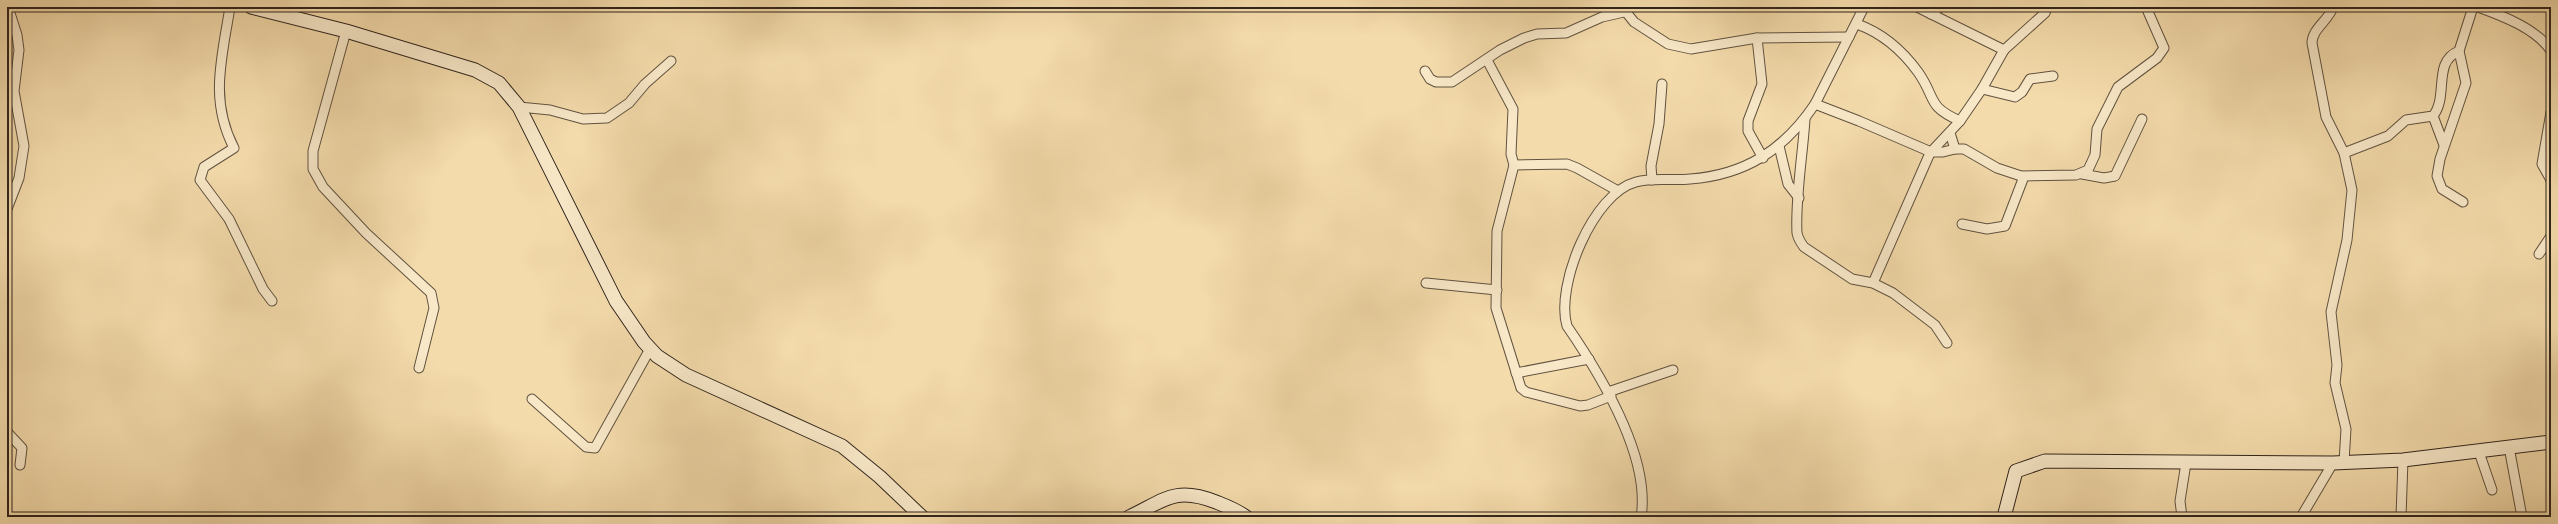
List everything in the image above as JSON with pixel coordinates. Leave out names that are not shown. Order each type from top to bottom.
[{"type":"street","points":[[7,209],[19,178],[24,146],[14,91],[19,62],[17,35],[8,7]]},
{"type":"street","points":[[230,7],[218,99],[221,115],[234,148],[204,167],[200,180],[229,219],[263,289],[272,301]]},
{"type":"street","points":[[251,7],[346,31],[489,76],[507,90],[519,107],[612,294],[650,349],[671,367],[686,375],[842,446],[880,476],[922,517]]},
{"type":"street","points":[[1642,517],[1641,477],[1633,451],[1610,394],[1568,326],[1564,316],[1567,286],[1576,255],[1592,223],[1604,206],[1618,191],[1635,182],[1690,179],[1721,174],[1763,158],[1779,146],[1806,118],[1815,104],[1857,24],[1864,7]]},
{"type":"street","points":[[1917,7],[2004,50]]},
{"type":"street","points":[[1931,14],[1940,7]]},
{"type":"street","points":[[1873,283],[1931,152],[1960,121],[1982,89],[2004,50],[2045,13],[2047,7]]},
{"type":"street","points":[[2082,174],[2091,166],[2095,155],[2097,129],[2118,87],[2158,58],[2164,48],[2146,7]]},
{"type":"street","points":[[2302,517],[2338,463],[2346,429],[2335,383],[2337,365],[2331,312],[2347,240],[2351,200],[2350,180],[2344,153],[2326,118],[2312,43],[2314,33],[2327,18],[2333,7]]},
{"type":"street","points":[[2463,202],[2439,186],[2438,168],[2444,145],[2466,81],[2460,51],[2473,7]]},
{"type":"street","points":[[2478,7],[2533,33],[2546,44],[2551,51]]},
{"type":"street","points":[[1425,71],[1430,80],[1436,82],[1452,82],[1500,50],[1524,38],[1537,34],[1566,33],[1602,17],[1623,10],[1650,33],[1668,44],[1681,48],[1691,49],[1757,38],[1849,37]]},
{"type":"street","points":[[1857,24],[1883,35],[1917,72],[1938,109],[1960,121]]},
{"type":"street","points":[[346,31],[313,151],[313,169],[323,186],[366,233],[431,293],[434,308],[419,368]]},
{"type":"street","points":[[1757,38],[1762,84],[1748,121],[1748,131],[1763,158]]},
{"type":"street","points":[[2444,145],[2433,116],[2441,100],[2444,64],[2451,54],[2460,51]]},
{"type":"street","points":[[1487,60],[1513,109],[1511,154],[1514,165],[1497,231],[1497,315],[1521,388],[1526,392],[1580,406],[1588,405],[1610,394],[1673,370]]},
{"type":"street","points":[[519,107],[550,110],[583,119],[607,118],[629,103],[645,84],[671,61]]},
{"type":"street","points":[[1982,89],[2015,97],[2022,92],[2030,79],[2053,76]]},
{"type":"street","points":[[1652,180],[1651,166],[1659,124],[1662,84]]},
{"type":"street","points":[[1815,104],[1860,120],[1931,152],[1964,149],[1997,168],[2021,176],[2082,174],[2104,178],[2115,176],[2142,119]]},
{"type":"street","points":[[2551,112],[2542,164],[2551,180]]},
{"type":"street","points":[[2344,153],[2388,136],[2406,120],[2433,116]]},
{"type":"street","points":[[1806,118],[1797,234],[1804,247],[1852,279],[1873,283],[1893,293],[1935,325],[1947,343]]},
{"type":"street","points":[[1950,133],[1955,149]]},
{"type":"street","points":[[1779,146],[1788,184],[1799,198]]},
{"type":"street","points":[[1514,165],[1566,164],[1577,168],[1618,191]]},
{"type":"street","points":[[1962,224],[1986,229],[2005,226],[2023,182],[2021,176]]},
{"type":"street","points":[[2539,254],[2551,236]]},
{"type":"street","points":[[1426,283],[1497,290]]},
{"type":"street","points":[[532,399],[586,447],[595,448],[650,349]]},
{"type":"street","points":[[1516,373],[1589,359]]},
{"type":"street","points":[[7,432],[22,448],[20,465]]},
{"type":"street","points":[[2004,517],[2014,475],[2020,468],[2045,461],[2338,463],[2403,460],[2479,452],[2551,442]]},
{"type":"street","points":[[2509,447],[2522,517]]},
{"type":"street","points":[[2479,452],[2492,490]]},
{"type":"street","points":[[2401,517],[2403,460]]},
{"type":"street","points":[[2182,517],[2180,501],[2186,463]]},
{"type":"street","points":[[1129,517],[1171,497],[1190,493],[1226,506],[1246,517]]}]
